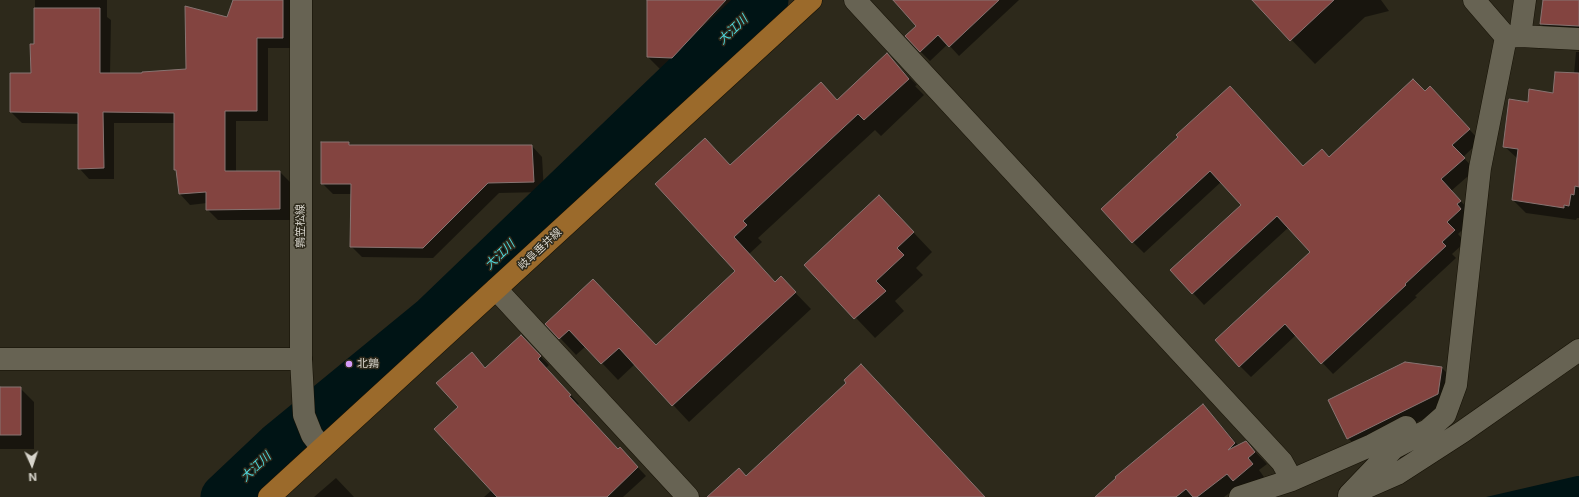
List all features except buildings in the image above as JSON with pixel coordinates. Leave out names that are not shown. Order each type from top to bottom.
[{"type":"main road","name":"岐阜垂井線","points":[[269,497],[317,441],[496,290],[811,0]]},
{"type":"street","name":"鶉笠松線","points":[[302,0],[301,359],[304,415],[317,441]]},
{"type":"street","points":[[855,0],[1282,462],[1292,480]]},
{"type":"street","points":[[1474,0],[1513,36],[1579,39]]},
{"type":"street","points":[[1347,496],[1394,448],[1428,430],[1444,415],[1456,385],[1480,168],[1513,36],[1525,0]]},
{"type":"street","points":[[496,290],[688,497]]},
{"type":"street","points":[[1347,496],[1397,474],[1462,432],[1579,350]]},
{"type":"street","points":[[0,359],[301,359]]},
{"type":"street","points":[[1240,497],[1292,480],[1421,420],[1444,415]]},
{"type":"shaded area","points":[[1579,476],[1579,497],[1486,497]]},
{"type":"waterway","name":"大江川","points":[[224,497],[278,446],[433,319],[765,0]]},
{"type":"place","name":"北鶉","points":[[349,364]]}]
